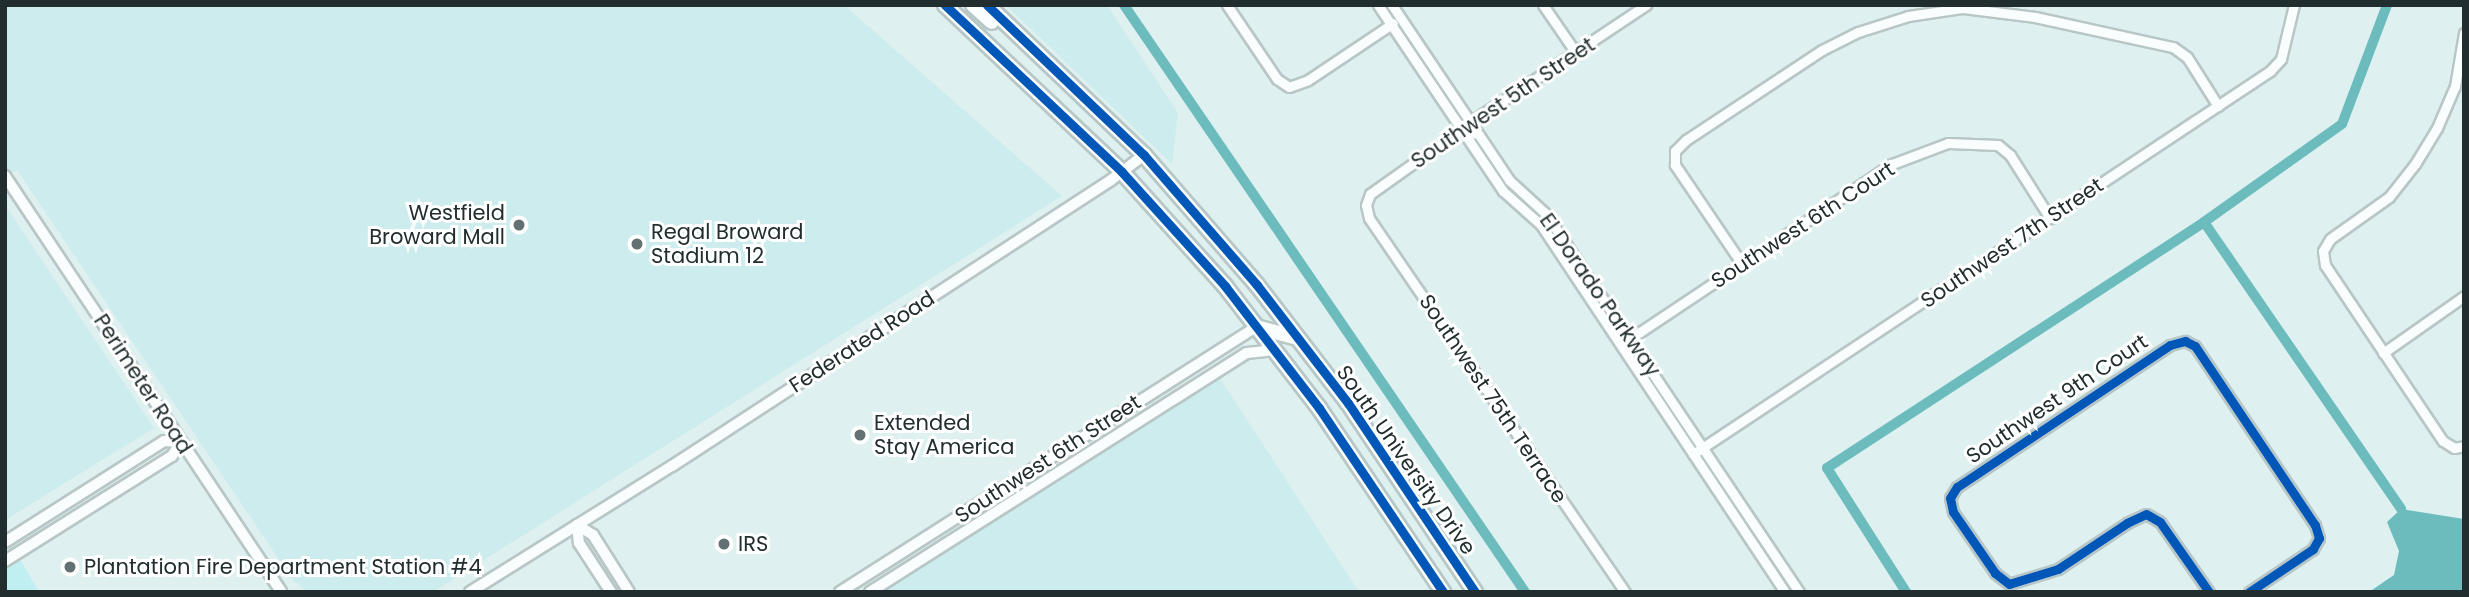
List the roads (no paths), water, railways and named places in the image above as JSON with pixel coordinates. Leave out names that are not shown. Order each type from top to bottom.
[{"type":"main road","name":"South University Drive","points":[[945,5],[1122,172],[1203,260],[1319,408],[1443,592]]},
{"type":"main road","points":[[973,5],[1018,46],[1036,52]]},
{"type":"main road","points":[[987,5],[1036,52]]},
{"type":"main road","name":"South University Drive","points":[[1036,52],[1144,155],[1298,338],[1348,403],[1475,592]]},
{"type":"main road","points":[[1256,327],[1298,338]]},
{"type":"street","points":[[1227,5],[1277,79],[1289,87],[1308,80],[1401,18]]},
{"type":"street","name":"El Dorado Parkway","points":[[1378,5],[1503,191],[1541,225],[1785,592]]},
{"type":"street","name":"El Dorado Parkway","points":[[1392,5],[1509,180],[1546,214],[1799,592]]},
{"type":"street","points":[[1544,5],[1576,52]]},
{"type":"street","name":"Southwest 5th Street","points":[[1366,205],[1370,194],[1472,121],[1646,5]]},
{"type":"street","points":[[2035,17],[2038,5]]},
{"type":"street","name":"Southwest 7th Street","points":[[1693,454],[2270,71],[2281,59],[2294,5]]},
{"type":"street","points":[[1742,264],[1675,165],[1675,151],[1686,140],[1822,50],[1858,32],[1908,16],[1963,8],[2035,17],[2173,47],[2187,57],[2218,106]]},
{"type":"street","points":[[2459,447],[2443,441],[2325,265],[2323,251],[2330,239],[2389,197],[2415,164],[2459,87],[2464,33]]},
{"type":"street","name":"Southwest 6th Court","points":[[1620,345],[1892,164],[1948,143],[1998,145],[2010,155],[2050,218]]},
{"type":"street","name":"Federated Road","points":[[576,525],[1122,172],[1144,155]]},
{"type":"street","name":"Perimeter Road","points":[[5,176],[281,592]]},
{"type":"street","name":"Southwest 75th Terrace","points":[[1366,205],[1369,218],[1625,592]]},
{"type":"street","points":[[2383,353],[2464,296]]},
{"type":"street","name":"Southwest 6th Street","points":[[840,592],[1256,327]]},
{"type":"street","name":"Southwest 9th Court","points":[[2209,592],[2161,522],[2146,514],[2126,523],[2058,569],[2009,584],[1995,573],[1953,512],[1951,498],[1957,486],[2170,345],[2185,341],[2195,346],[2315,525],[2319,538],[2313,549],[2249,592]]},
{"type":"street","name":"Southwest 6th Street","points":[[870,592],[1247,353],[1275,351]]},
{"type":"street","points":[[5,542],[164,441],[181,442],[172,456],[5,561]]},
{"type":"street","points":[[81,494],[85,511]]},
{"type":"street","points":[[470,592],[576,525]]},
{"type":"street","points":[[576,525],[579,542],[611,592]]},
{"type":"street","points":[[576,525],[593,535],[629,592]]},
{"type":"waterway","points":[[1124,5],[1525,592]]},
{"type":"waterway","points":[[2387,5],[2342,124],[2204,222],[2401,509]]},
{"type":"waterway","points":[[1906,592],[1827,468],[2204,222]]},
{"type":"place","name":"Westfield Broward Mall","points":[[519,225]]},
{"type":"place","name":"Regal Broward Stadium 12","points":[[637,244]]},
{"type":"place","name":"Extended Stay America","points":[[860,435]]},
{"type":"place","name":"IRS","points":[[724,544]]},
{"type":"place","name":"Plantation Fire Department Station #4","points":[[70,567]]}]
